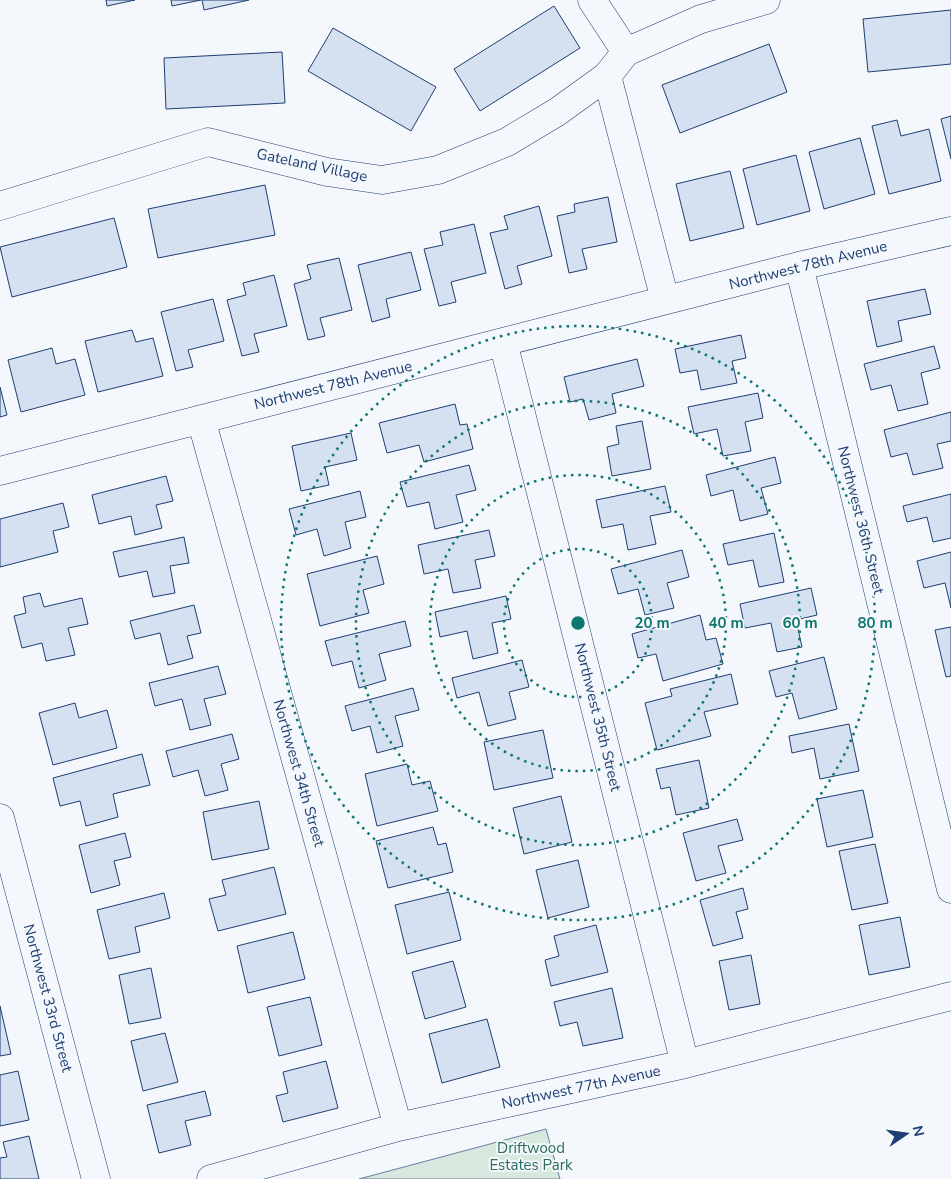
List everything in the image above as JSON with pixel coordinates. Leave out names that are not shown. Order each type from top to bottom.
[{"type":"street","points":[[592,0],[626,52]]},
{"type":"street","name":"Gateland Village","points":[[0,206],[208,142],[327,172],[382,180],[438,170],[507,142],[557,112],[607,76],[626,52],[701,19],[766,0]]},
{"type":"street","points":[[607,76],[665,300]]},
{"type":"street","name":"Northwest 78th Avenue","points":[[0,471],[799,266],[951,230]]},
{"type":"street","name":"Northwest 36th Street","points":[[799,266],[951,889]]},
{"type":"street","name":"Northwest 35th Street","points":[[504,342],[685,1064]]},
{"type":"street","name":"Northwest 34th Street","points":[[201,419],[398,1127]]},
{"type":"street","name":"Northwest 33rd Street","points":[[0,818],[96,1179]]},
{"type":"street","name":"Northwest 77th Avenue","points":[[221,1178],[398,1127],[685,1064],[951,996]]},
{"type":"green space","name":"Driftwood Estates Park","points":[[546,1129],[560,1179],[359,1179]]},
{"type":"building","points":[[106,0],[135,0],[107,6]]},
{"type":"building","points":[[171,0],[201,0],[172,6]]},
{"type":"building","points":[[202,0],[249,0],[204,10]]},
{"type":"building","points":[[554,6],[580,48],[480,111],[454,69]]},
{"type":"building","points":[[951,10],[951,64],[868,72],[863,19]]},
{"type":"building","points":[[333,28],[436,87],[411,131],[308,71]]},
{"type":"building","points":[[769,44],[787,92],[680,133],[662,85]]},
{"type":"building","points":[[282,52],[285,103],[166,109],[164,58]]},
{"type":"building","points":[[951,116],[951,159],[941,119]]},
{"type":"building","points":[[897,120],[901,136],[929,129],[941,181],[889,194],[872,126]]},
{"type":"building","points":[[860,138],[875,194],[824,209],[809,152]]},
{"type":"building","points":[[796,155],[810,211],[757,225],[743,169]]},
{"type":"building","points":[[730,171],[744,228],[690,241],[676,184]]},
{"type":"building","points":[[265,185],[275,235],[158,258],[148,209]]},
{"type":"building","points":[[608,197],[617,242],[582,249],[587,269],[569,273],[557,216],[575,212],[574,204]]},
{"type":"building","points":[[539,206],[552,256],[517,266],[522,284],[505,289],[490,233],[508,229],[504,216]]},
{"type":"building","points":[[114,218],[127,267],[12,297],[0,247]]},
{"type":"building","points":[[474,224],[486,273],[451,282],[456,302],[439,306],[424,249],[443,245],[440,232]]},
{"type":"building","points":[[411,252],[421,290],[386,299],[390,317],[372,322],[358,265]]},
{"type":"building","points":[[339,258],[352,310],[320,318],[325,336],[308,340],[294,284],[311,279],[307,265]]},
{"type":"building","points":[[274,275],[287,326],[254,334],[259,352],[242,356],[227,300],[246,295],[243,283]]},
{"type":"building","points":[[925,289],[931,314],[898,321],[902,341],[877,347],[867,301]]},
{"type":"building","points":[[213,299],[224,341],[188,350],[193,367],[176,371],[161,312]]},
{"type":"building","points":[[132,330],[136,342],[153,338],[163,376],[98,392],[85,341]]},
{"type":"building","points":[[741,335],[746,358],[732,361],[737,383],[701,390],[697,370],[680,373],[675,349]]},
{"type":"building","points":[[934,346],[940,368],[921,373],[928,404],[898,411],[891,385],[871,390],[864,364]]},
{"type":"building","points":[[52,348],[56,364],[75,359],[85,395],[21,412],[8,360]]},
{"type":"building","points":[[637,359],[644,386],[612,394],[616,413],[589,420],[583,399],[570,402],[564,377]]},
{"type":"building","points":[[0,387],[7,415],[0,417]]},
{"type":"building","points":[[758,393],[763,418],[745,422],[751,451],[723,456],[717,429],[694,434],[688,407]]},
{"type":"building","points":[[455,404],[460,425],[467,424],[473,449],[424,462],[419,445],[387,453],[379,423]]},
{"type":"building","points":[[951,412],[951,441],[937,444],[943,468],[913,475],[907,453],[891,457],[884,430]]},
{"type":"building","points":[[642,421],[651,469],[612,476],[607,447],[619,444],[616,426]]},
{"type":"building","points":[[351,433],[357,460],[325,467],[329,485],[301,491],[292,446]]},
{"type":"building","points":[[775,457],[781,483],[761,488],[768,514],[740,521],[733,490],[711,496],[706,475]]},
{"type":"building","points":[[469,465],[476,490],[456,495],[463,522],[435,529],[429,502],[407,507],[400,482]]},
{"type":"building","points":[[166,476],[173,501],[156,505],[162,528],[135,535],[131,516],[99,524],[92,495]]},
{"type":"building","points":[[665,486],[671,512],[650,516],[656,544],[628,550],[623,524],[602,528],[596,500]]},
{"type":"building","points":[[360,491],[366,517],[345,522],[351,548],[324,556],[317,529],[296,535],[289,509]]},
{"type":"building","points":[[951,494],[951,538],[933,542],[927,517],[907,522],[903,506]]},
{"type":"building","points":[[63,503],[69,527],[53,531],[58,552],[0,567],[0,519]]},
{"type":"building","points":[[489,530],[495,556],[475,560],[481,588],[453,593],[448,569],[424,574],[418,545]]},
{"type":"building","points":[[774,533],[784,582],[759,587],[753,560],[728,565],[723,544]]},
{"type":"building","points":[[184,537],[189,563],[170,566],[175,593],[153,597],[147,571],[119,577],[113,552]]},
{"type":"building","points":[[682,550],[689,577],[667,583],[674,608],[645,615],[638,589],[618,594],[611,569]]},
{"type":"building","points":[[951,552],[951,608],[945,583],[924,588],[917,561]]},
{"type":"building","points":[[377,556],[384,584],[363,590],[369,613],[320,626],[307,574]]},
{"type":"building","points":[[811,588],[817,615],[796,620],[802,647],[777,652],[771,623],[745,628],[740,604]]},
{"type":"building","points":[[40,593],[44,607],[82,598],[88,624],[68,628],[75,655],[46,661],[42,643],[22,648],[14,616],[26,613],[23,597]]},
{"type":"building","points":[[506,596],[511,619],[492,623],[498,653],[473,659],[467,631],[440,637],[435,612]]},
{"type":"building","points":[[194,605],[201,633],[187,636],[193,658],[168,665],[160,633],[135,639],[130,621]]},
{"type":"building","points":[[700,615],[706,640],[716,638],[723,664],[663,681],[656,654],[638,658],[632,634]]},
{"type":"building","points":[[405,621],[411,646],[379,654],[386,680],[359,688],[352,661],[332,666],[325,641]]},
{"type":"building","points":[[951,627],[951,676],[946,677],[935,630]]},
{"type":"building","points":[[824,657],[837,709],[799,719],[792,693],[776,697],[769,671]]},
{"type":"building","points":[[522,660],[529,687],[509,692],[516,719],[488,726],[479,692],[457,698],[452,678]]},
{"type":"building","points":[[218,666],[226,694],[204,699],[211,725],[190,730],[182,699],[155,706],[149,683]]},
{"type":"building","points":[[731,674],[738,704],[704,712],[711,736],[657,750],[645,703],[672,696],[670,689]]},
{"type":"building","points":[[413,688],[419,710],[395,716],[403,746],[377,753],[370,726],[352,731],[345,706]]},
{"type":"building","points":[[75,703],[79,718],[107,710],[117,748],[53,765],[39,713]]},
{"type":"building","points":[[849,724],[859,771],[820,779],[814,748],[792,753],[789,736]]},
{"type":"building","points":[[543,730],[553,778],[494,790],[484,742]]},
{"type":"building","points":[[232,734],[239,759],[221,764],[228,790],[205,796],[198,770],[173,777],[166,751]]},
{"type":"building","points":[[142,754],[150,785],[113,794],[118,817],[86,826],[80,801],[60,806],[53,778]]},
{"type":"building","points":[[699,760],[709,808],[676,815],[670,787],[661,789],[656,769]]},
{"type":"building","points":[[407,764],[412,785],[430,781],[438,811],[377,826],[365,774]]},
{"type":"building","points":[[863,790],[873,837],[827,847],[817,799]]},
{"type":"building","points":[[561,796],[572,842],[524,854],[513,808]]},
{"type":"building","points":[[259,801],[269,849],[212,860],[203,812]]},
{"type":"building","points":[[737,819],[743,840],[718,846],[726,873],[696,881],[683,833]]},
{"type":"building","points":[[433,827],[438,845],[446,843],[453,872],[388,888],[376,841]]},
{"type":"building","points":[[125,833],[131,857],[114,861],[120,885],[91,893],[79,845]]},
{"type":"building","points":[[875,844],[888,903],[852,910],[839,851]]},
{"type":"building","points":[[578,860],[589,907],[548,918],[536,870]]},
{"type":"building","points":[[274,867],[286,914],[218,931],[209,899],[226,895],[222,880]]},
{"type":"building","points":[[743,888],[748,909],[736,912],[743,938],[713,946],[700,900]]},
{"type":"building","points":[[449,892],[461,940],[407,954],[395,905]]},
{"type":"building","points":[[164,893],[170,918],[135,927],[140,952],[109,959],[97,910]]},
{"type":"building","points":[[900,917],[910,967],[869,975],[859,925]]},
{"type":"building","points":[[596,925],[608,972],[551,986],[545,960],[559,956],[554,936]]},
{"type":"building","points":[[293,932],[305,979],[248,993],[237,946]]},
{"type":"building","points":[[751,955],[760,1004],[729,1010],[719,961]]},
{"type":"building","points":[[453,961],[466,1007],[425,1019],[412,972]]},
{"type":"building","points":[[151,968],[161,1018],[129,1024],[119,975]]},
{"type":"building","points":[[612,988],[623,1038],[583,1046],[577,1022],[560,1026],[554,1002]]},
{"type":"building","points":[[310,997],[322,1045],[279,1056],[267,1007]]},
{"type":"building","points":[[0,1006],[11,1054],[0,1056]]},
{"type":"building","points":[[487,1019],[500,1067],[442,1083],[429,1034]]},
{"type":"building","points":[[165,1033],[178,1082],[143,1091],[131,1041]]},
{"type":"building","points":[[326,1061],[338,1108],[283,1122],[276,1096],[288,1093],[283,1072]]},
{"type":"building","points":[[18,1071],[29,1120],[0,1126],[0,1075]]},
{"type":"building","points":[[205,1091],[211,1115],[185,1121],[191,1145],[159,1153],[147,1105]]},
{"type":"building","points":[[29,1136],[39,1179],[0,1179],[0,1158],[7,1157],[3,1142]]}]
